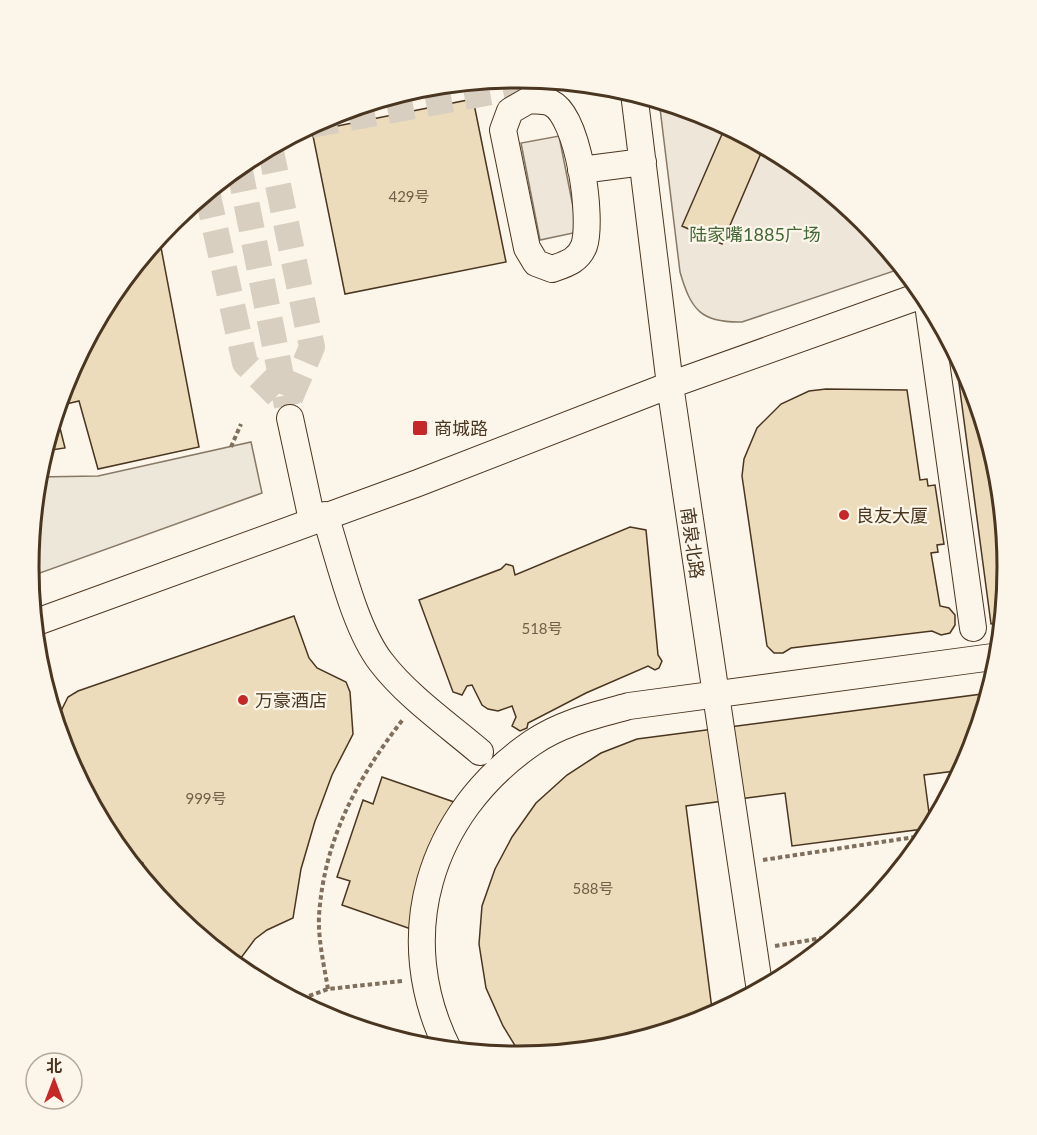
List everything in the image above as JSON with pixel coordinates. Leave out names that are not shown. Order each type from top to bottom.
[{"type":"street","points":[[529,100],[552,103],[568,120],[581,170],[588,214],[583,248],[573,261],[552,269],[536,263],[527,248],[503,130],[510,111],[529,100]]},
{"type":"street","name":"南泉北路","points":[[635,102],[670,385],[758,983]]},
{"type":"street","points":[[581,170],[643,162]]},
{"type":"street","points":[[42,620],[418,483],[670,385],[915,299]]},
{"type":"street","points":[[930,321],[973,628]]},
{"type":"street","points":[[290,418],[318,518],[364,633],[381,662],[419,699],[480,752]]},
{"type":"street","points":[[443,1041],[436,1025],[425,978],[421,928],[430,875],[446,837],[472,800],[503,768],[533,742],[576,720],[629,706],[990,657]]},
{"type":"path","points":[[231,447],[241,423]]},
{"type":"path","points":[[328,989],[319,918],[325,866],[343,813],[360,778],[419,699]]},
{"type":"path","points":[[741,863],[915,837]]},
{"type":"path","points":[[753,949],[823,938]]},
{"type":"path","points":[[305,997],[328,989],[425,978]]},
{"type":"green space","name":"陆家嘴1885广场","points":[[660,109],[731,137],[785,169],[835,207],[858,228],[895,271],[742,322],[717,320],[700,312],[689,296],[680,272]]},
{"type":"green space","points":[[559,136],[578,232],[540,240],[521,143]]},
{"type":"shaded area","points":[[251,442],[262,493],[39,573],[40,536],[48,477],[98,476]]},
{"type":"building","points":[[473,99],[506,262],[345,294],[313,134],[325,128]]},
{"type":"building","points":[[722,133],[761,154],[722,244],[682,226]]},
{"type":"building","points":[[161,248],[199,447],[98,469],[79,401],[68,404],[88,355],[120,301]]},
{"type":"building","points":[[959,383],[962,384],[982,443],[994,505],[998,568],[995,623],[991,624]]},
{"type":"building","name":"良友大厦","points":[[826,389],[907,390],[920,480],[927,479],[928,486],[935,485],[944,544],[937,545],[938,552],[931,553],[940,606],[949,608],[955,615],[955,625],[950,633],[941,635],[932,631],[791,648],[783,653],[774,653],[767,646],[742,476],[744,459],[757,428],[781,404],[809,391]]},
{"type":"building","points":[[60,427],[65,448],[54,450]]},
{"type":"building","points":[[630,527],[646,530],[658,655],[662,661],[659,668],[655,670],[648,666],[586,693],[528,723],[527,728],[520,731],[512,726],[516,717],[512,706],[498,711],[488,709],[482,705],[472,685],[467,686],[462,695],[453,692],[419,600],[501,569],[506,564],[513,566],[515,575]]},
{"type":"building","points":[[294,616],[309,658],[317,668],[346,682],[350,692],[353,734],[332,775],[315,821],[301,869],[293,918],[267,930],[255,939],[241,958],[179,907],[138,859],[103,807],[75,751],[61,711],[68,697],[78,691]]},
{"type":"building","points":[[981,694],[953,771],[924,775],[929,815],[920,829],[792,846],[785,793],[686,806],[712,1007],[673,1022],[612,1038],[550,1046],[516,1047],[503,1026],[486,988],[479,944],[482,906],[495,869],[512,837],[536,803],[567,775],[601,753],[637,739]]},
{"type":"building","points":[[382,777],[454,802],[439,828],[411,929],[342,905],[350,881],[337,877],[363,800],[373,804]]},
{"type":"tunnel","points":[[352,117],[512,88]]},
{"type":"tunnel","points":[[272,156],[312,347],[287,405]]},
{"type":"tunnel","points":[[241,177],[287,406]]},
{"type":"tunnel","points":[[209,201],[245,363],[287,405]]},
{"type":"place","name":"商城路","points":[[420,428]]},
{"type":"place","name":"良友大厦","points":[[844,515]]},
{"type":"place","name":"万豪酒店","points":[[243,700]]}]
